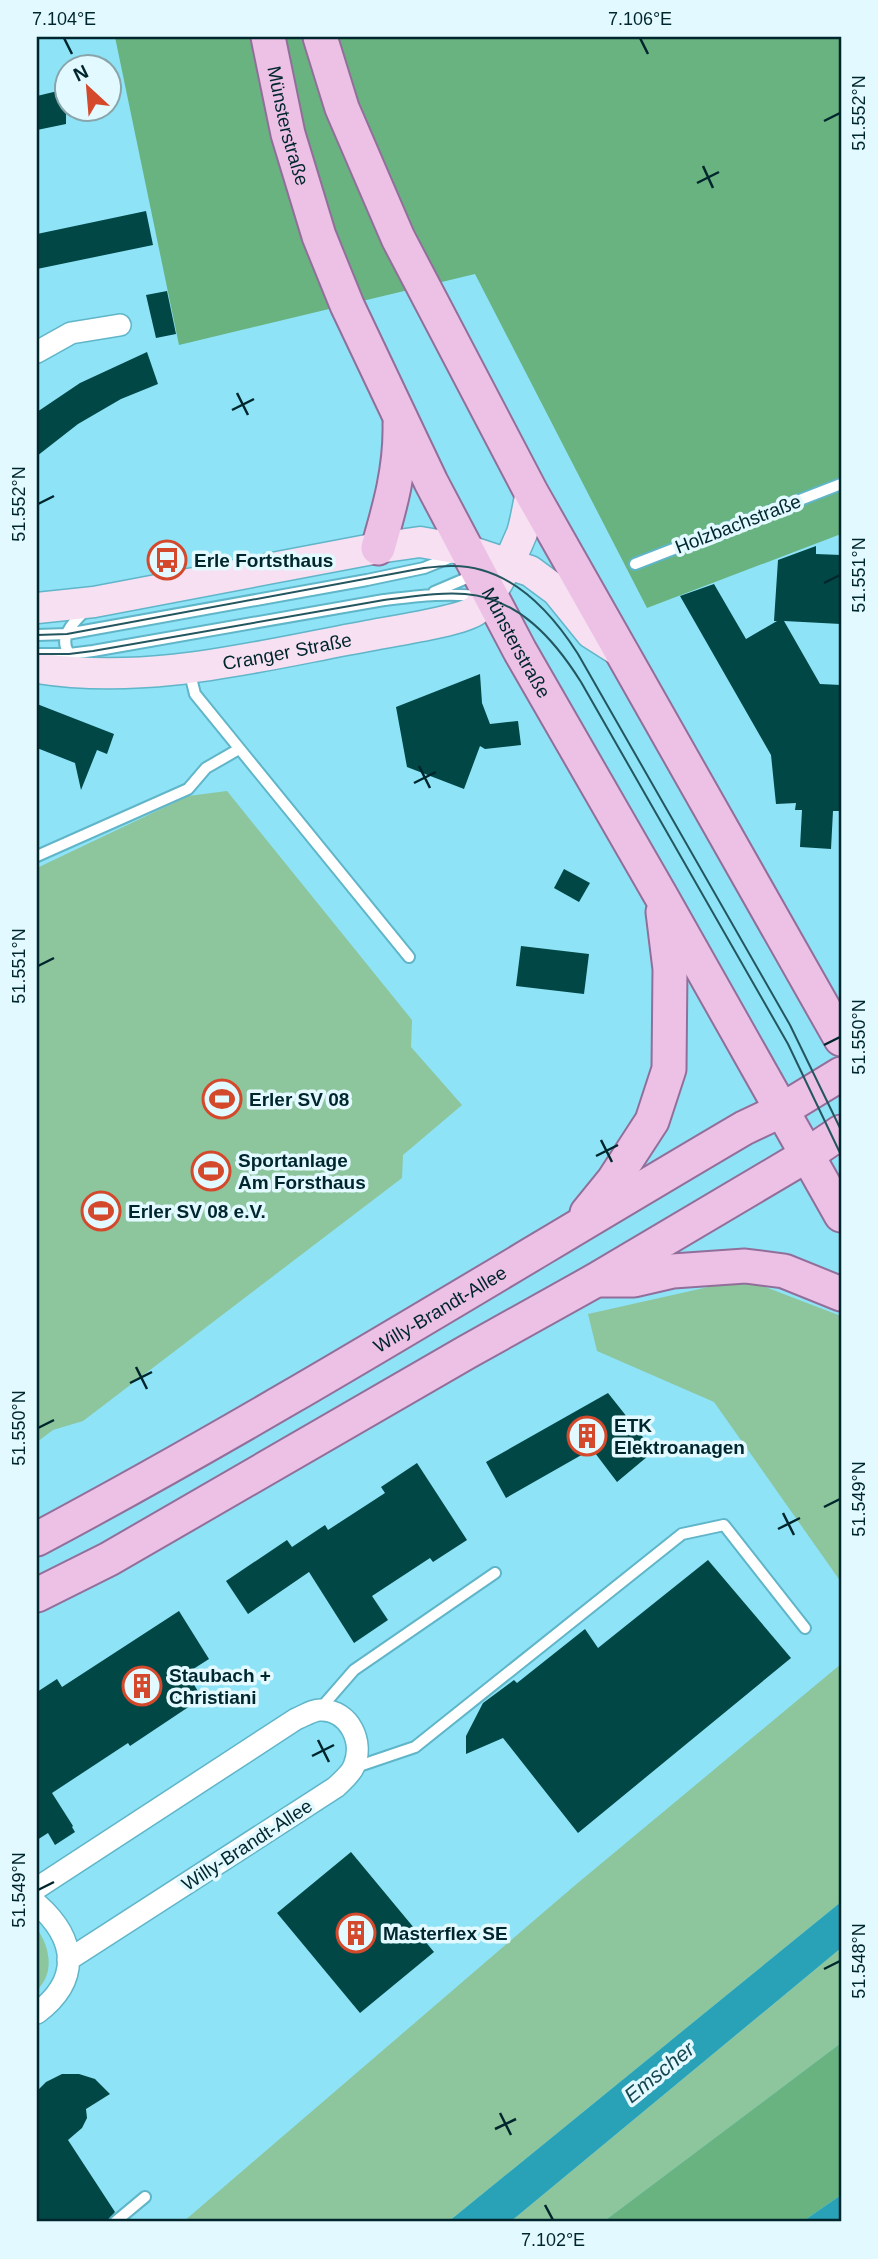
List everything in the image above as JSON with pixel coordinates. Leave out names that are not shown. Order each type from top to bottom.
[{"type":"main road","name":"Münsterstraße","points":[[268,37],[288,134],[320,236],[347,305],[399,415],[492,573],[520,651],[841,1215]]},
{"type":"main road","points":[[320,37],[342,108],[398,238],[531,492],[841,1039]]},
{"type":"main road","points":[[377,557],[399,464],[399,415]]},
{"type":"main road","points":[[492,573],[522,532],[531,492]]},
{"type":"main road","points":[[37,608],[94,602],[377,557],[420,542],[492,573],[530,571],[557,591],[591,633],[624,654]]},
{"type":"main road","name":"Cranger Straße","points":[[37,668],[105,674],[189,670],[432,624],[474,612],[492,573]]},
{"type":"main road","points":[[432,624],[487,628],[520,651]]},
{"type":"main road","points":[[575,1227],[613,1181],[652,1121],[668,1069],[670,969],[661,896]]},
{"type":"main road","name":"Willy-Brandt-Allee","points":[[37,1539],[209,1444],[744,1128],[782,1110],[841,1074]]},
{"type":"main road","points":[[37,1595],[109,1559],[596,1280],[807,1155],[841,1132]]},
{"type":"main road","points":[[596,1280],[634,1280],[673,1271],[745,1265],[784,1271],[841,1294]]},
{"type":"street","points":[[37,352],[71,333],[120,325]]},
{"type":"street","points":[[37,1888],[296,1719],[320,1709],[338,1713],[354,1729],[358,1748],[353,1768]]},
{"type":"street","name":"Willy-Brandt-Allee","points":[[68,1960],[336,1787],[353,1768]]},
{"type":"street","points":[[37,1904],[62,1931],[68,1960],[63,1987],[51,2002],[37,2013]]},
{"type":"lane","name":"Holzbachstraße","points":[[635,564],[841,484]]},
{"type":"lane","points":[[367,580],[377,557]]},
{"type":"lane","points":[[37,635],[67,634],[424,568],[492,573]]},
{"type":"lane","points":[[428,594],[492,573]]},
{"type":"lane","points":[[37,654],[69,654],[384,600],[428,594],[465,594],[492,573]]},
{"type":"lane","points":[[94,602],[76,619],[64,641],[69,654],[82,665],[105,674]]},
{"type":"lane","points":[[189,670],[195,694],[409,957]]},
{"type":"lane","points":[[37,856],[188,789],[206,768],[239,749]]},
{"type":"lane","points":[[353,1768],[415,1747],[682,1534],[723,1525],[805,1628]]},
{"type":"lane","points":[[320,1709],[354,1670],[495,1573]]},
{"type":"lane","points":[[115,2222],[145,2197]]},
{"type":"green space","points":[[115,37],[841,37],[841,534],[647,608],[475,274],[179,345],[122,71],[122,52],[118,52]]},
{"type":"green space","name":"Sportanlage Am Forsthaus","points":[[227,791],[412,1020],[411,1047],[462,1105],[403,1155],[402,1178],[83,1421],[53,1430],[37,1442],[37,868],[188,796]]},
{"type":"green space","points":[[744,1279],[841,1316],[841,1582],[714,1402],[597,1351],[588,1314]]},
{"type":"green space","points":[[841,1664],[841,1902],[448,2222],[183,2222],[573,1887]]},
{"type":"green space","points":[[37,1929],[49,1960],[46,1976],[37,1990]]},
{"type":"green space","points":[[841,1948],[841,2043],[603,2222],[510,2222]]},
{"type":"green space","points":[[841,2043],[841,2195],[802,2222],[603,2222]]},
{"type":"water","name":"Emscher","points":[[841,1902],[841,1948],[510,2222],[448,2222]]},
{"type":"water","points":[[841,2195],[841,2222],[802,2222]]},
{"type":"building","points":[[52,92],[52,122],[66,124],[37,130],[37,96]]},
{"type":"building","points":[[146,211],[153,245],[37,269],[37,234]]},
{"type":"building","points":[[167,291],[176,334],[156,338],[146,295]]},
{"type":"building","points":[[147,352],[158,384],[121,399],[78,424],[37,456],[37,412],[80,383]]},
{"type":"building","points":[[816,546],[816,554],[841,555],[841,624],[784,621],[820,684],[841,685],[841,779],[839,811],[833,811],[831,849],[800,847],[802,810],[795,810],[796,803],[776,804],[771,755],[680,596],[714,584],[746,639],[777,621],[774,621],[778,560]]},
{"type":"building","points":[[480,674],[482,703],[490,724],[518,721],[521,745],[485,749],[480,746],[464,789],[407,767],[396,707]]},
{"type":"building","points":[[37,704],[114,734],[107,754],[97,750],[81,790],[75,763],[37,748]]},
{"type":"building","points":[[564,869],[590,883],[579,902],[554,888]]},
{"type":"building","points":[[521,946],[589,954],[584,994],[516,986]]},
{"type":"building","name":"ETK Elektroanagen","points":[[608,1393],[654,1451],[617,1482],[592,1449],[506,1498],[486,1462]]},
{"type":"building","points":[[417,1463],[467,1540],[433,1562],[430,1558],[372,1596],[388,1620],[354,1643],[309,1572],[248,1614],[226,1581],[287,1540],[292,1547],[325,1525],[328,1530],[385,1493],[381,1487]]},
{"type":"building","points":[[708,1560],[791,1658],[578,1833],[503,1738],[466,1754],[466,1736],[483,1703],[514,1680],[517,1683],[585,1629],[598,1648]]},
{"type":"building","points":[[179,1611],[209,1659],[187,1673],[202,1698],[52,1793],[75,1832],[55,1845],[48,1833],[37,1840],[37,1692],[57,1679],[62,1687]]},
{"type":"building","name":"Masterflex SE","points":[[351,1852],[434,1952],[360,2013],[277,1913]]},
{"type":"building","points":[[62,2074],[79,2074],[95,2079],[110,2094],[86,2109],[87,2118],[82,2128],[68,2140],[115,2212],[106,2222],[37,2222],[37,2091],[46,2082]]},
{"type":"tram line","points":[[37,635],[67,634],[424,568],[472,568],[509,582],[541,607],[578,654],[790,1025],[841,1130]]},
{"type":"tram line","points":[[37,654],[93,651],[384,600],[435,594],[484,597],[518,612],[546,636],[581,682],[788,1044],[841,1155]]},
{"type":"place","name":"Erle Fortsthaus","points":[[167,560]]},
{"type":"place","name":"Erler SV 08","points":[[222,1099]]},
{"type":"place","name":"Sportanlage Am Forsthaus","points":[[211,1171]]},
{"type":"place","name":"Erler SV 08 e.V.","points":[[101,1211]]},
{"type":"place","name":"ETK Elektroanagen","points":[[587,1436]]},
{"type":"place","name":"Staubach + Christiani","points":[[142,1686]]},
{"type":"place","name":"Masterflex SE","points":[[356,1933]]}]
